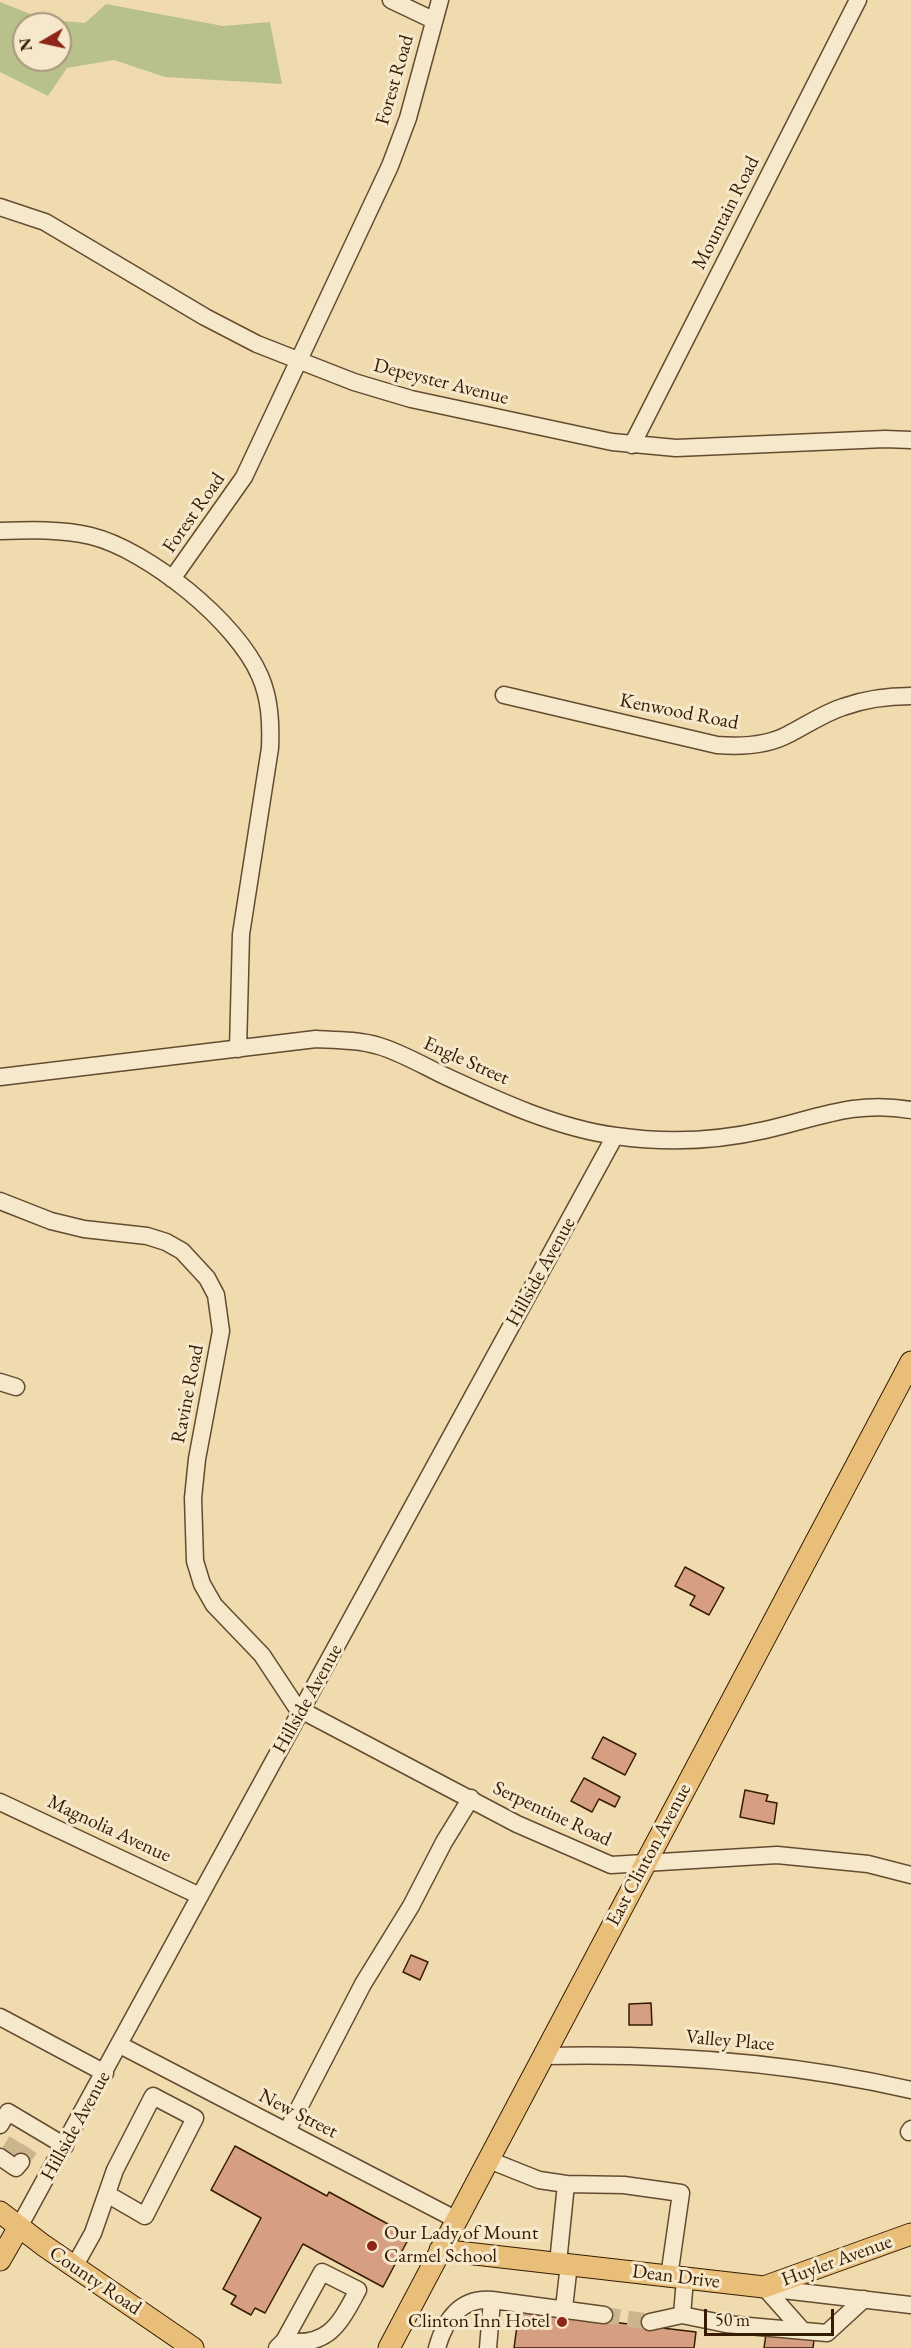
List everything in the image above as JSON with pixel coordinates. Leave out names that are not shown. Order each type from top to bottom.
[{"type":"main road","name":"East Clinton Avenue","points":[[389,2348],[911,1362]]},
{"type":"main road","name":"County Road","points":[[0,2212],[74,2267],[193,2348]]},
{"type":"main road","name":"Hillside Avenue","points":[[0,2260],[19,2227]]},
{"type":"main road","name":"Huyler Avenue","points":[[764,2288],[911,2234]]},
{"type":"main road","name":"Dean Drive","points":[[440,2250],[764,2288]]},
{"type":"street","points":[[391,0],[433,20]]},
{"type":"street","name":"Forest Road","points":[[238,1048],[241,934],[270,748],[271,722],[267,697],[250,656],[236,636],[172,579],[244,477],[390,166],[408,118],[440,0]]},
{"type":"street","name":"Mountain Road","points":[[632,445],[858,0]]},
{"type":"street","name":"Depeyster Avenue","points":[[0,207],[45,222],[205,317],[298,362],[411,399],[632,445],[722,448],[814,441],[885,438],[911,440]]},
{"type":"street","points":[[0,531],[56,530],[93,536],[147,560],[172,579]]},
{"type":"street","name":"Kenwood Road","points":[[504,695],[717,745],[742,747],[787,736],[841,707],[866,700],[911,696]]},
{"type":"street","name":"Engle Street","points":[[0,1077],[316,1039],[347,1040],[379,1046],[541,1116],[615,1136],[683,1140],[724,1137],[764,1131],[840,1109],[867,1106],[911,1110]]},
{"type":"street","name":"Hillside Avenue","points":[[19,2227],[615,1136]]},
{"type":"street","name":"Ravine Road","points":[[0,1201],[62,1224],[84,1229],[147,1236],[166,1242],[189,1257],[207,1278],[218,1304],[221,1331],[197,1459],[193,1498],[195,1561],[202,1584],[214,1605],[262,1655],[289,1699],[302,1711]]},
{"type":"street","points":[[0,1382],[16,1387]]},
{"type":"street","name":"Serpentine Road","points":[[302,1711],[526,1829],[611,1865],[777,1854],[856,1862],[911,1875]]},
{"type":"street","points":[[287,2131],[363,1984],[471,1798]]},
{"type":"street","name":"Magnolia Avenue","points":[[0,1802],[200,1896]]},
{"type":"street","points":[[0,2017],[105,2073]]},
{"type":"street","name":"New Street","points":[[120,2045],[457,2220]]},
{"type":"street","name":"Valley Place","points":[[543,2056],[638,2055],[755,2063],[825,2073],[911,2090]]},
{"type":"street","points":[[74,2267],[93,2233],[106,2194],[115,2170],[153,2096],[195,2118],[145,2216],[106,2194]]},
{"type":"street","points":[[0,2125],[8,2112],[30,2133],[64,2146]]},
{"type":"street","points":[[489,2160],[539,2180],[566,2184],[624,2185],[681,2193],[677,2278],[682,2315]]},
{"type":"street","points":[[564,2308],[566,2184]]},
{"type":"street","points":[[322,2272],[358,2290],[341,2323],[326,2341],[316,2347],[280,2344],[322,2272]]},
{"type":"street","points":[[764,2288],[803,2331]]},
{"type":"street","name":"Dean Drive","points":[[764,2288],[911,2305]]},
{"type":"street","points":[[437,2347],[442,2332],[462,2306],[478,2299],[564,2308],[604,2315]]},
{"type":"street","points":[[650,2322],[682,2315],[726,2324],[803,2331],[826,2341],[864,2299]]},
{"type":"street","points":[[488,2348],[492,2300]]},
{"type":"green space","points":[[0,2],[25,12],[12,12],[12,72],[64,72],[48,96],[0,72]]},
{"type":"green space","points":[[106,4],[223,26],[270,22],[282,84],[165,77],[114,60],[72,67],[72,22],[85,23]]},
{"type":"building","points":[[685,1567],[724,1588],[709,1615],[690,1605],[695,1596],[675,1586]]},
{"type":"building","points":[[603,1737],[636,1754],[625,1775],[592,1758]]},
{"type":"building","points":[[584,1778],[620,1797],[615,1807],[599,1799],[592,1812],[571,1801]]},
{"type":"building","points":[[745,1790],[768,1795],[766,1801],[777,1803],[774,1824],[740,1817]]},
{"type":"building","points":[[411,1955],[428,1962],[420,1980],[403,1972]]},
{"type":"building","points":[[651,2003],[652,2025],[629,2025],[629,2004]]},
{"type":"building","points":[[235,2146],[327,2196],[329,2192],[410,2236],[383,2287],[303,2244],[265,2313],[255,2308],[251,2315],[231,2304],[236,2296],[223,2289],[261,2218],[211,2190]]},
{"type":"building","name":"Clinton Inn Hotel","points":[[519,2311],[696,2332],[694,2348],[514,2348]]},
{"type":"building","points":[[766,2334],[814,2340],[813,2348],[764,2348]]},
{"type":"tunnel","points":[[8,2154],[20,2134]]},
{"type":"tunnel","points":[[21,2162],[34,2143]]},
{"type":"tunnel","points":[[604,2315],[650,2322]]},
{"type":"place","name":"Our Lady of Mount Carmel School","points":[[372,2246]]},
{"type":"place","name":"Clinton Inn Hotel","points":[[562,2322]]}]
